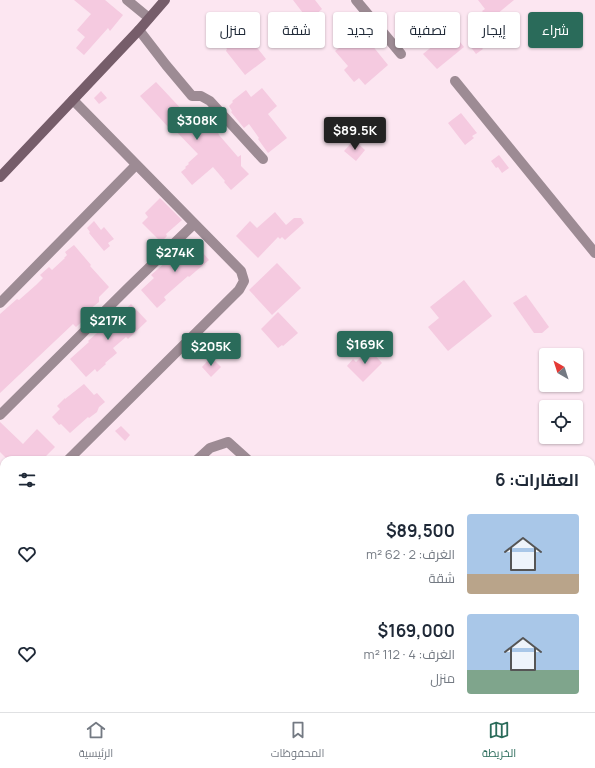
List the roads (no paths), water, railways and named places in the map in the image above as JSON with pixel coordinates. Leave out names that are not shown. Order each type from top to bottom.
[{"type":"street","points":[[127,0],[149,18]]},
{"type":"street","points":[[0,177],[139,30],[165,0]]},
{"type":"street","points":[[356,0],[401,54]]},
{"type":"street","points":[[139,30],[186,90],[192,96],[201,96],[210,101],[263,159]]},
{"type":"street","points":[[455,81],[595,253]]},
{"type":"street","points":[[72,456],[239,290],[244,282],[241,271],[73,100]]},
{"type":"street","points":[[0,303],[136,165]]},
{"type":"street","points":[[0,415],[128,287],[194,224]]},
{"type":"street","points":[[202,456],[210,448],[228,442],[244,456]]}]
